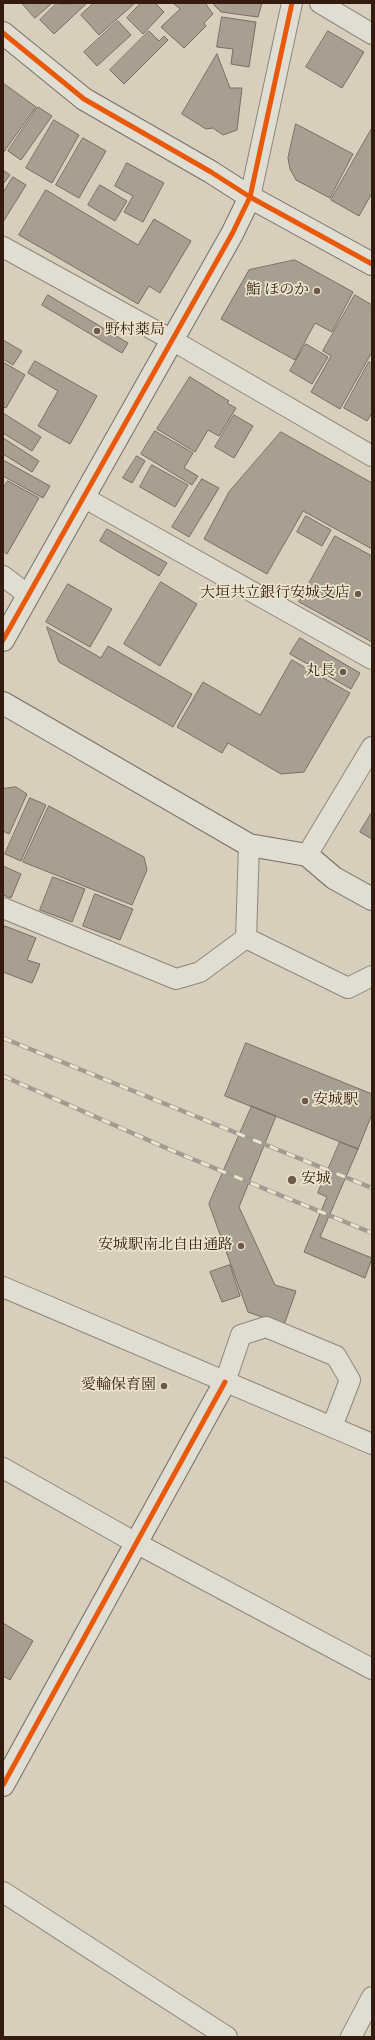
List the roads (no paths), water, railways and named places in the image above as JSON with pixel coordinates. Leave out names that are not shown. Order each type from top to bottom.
[{"type":"street","points":[[3,640],[27,594],[232,234],[250,197],[292,3]]},
{"type":"street","points":[[320,3],[372,34]]},
{"type":"street","points":[[3,33],[84,99],[250,197],[372,264]]},
{"type":"street","points":[[3,247],[172,340],[372,456]]},
{"type":"street","points":[[83,498],[372,659]]},
{"type":"street","points":[[3,576],[27,594]]},
{"type":"street","points":[[3,703],[248,845],[307,855],[334,878],[372,899]]},
{"type":"street","points":[[307,855],[372,747]]},
{"type":"street","points":[[246,938],[248,845]]},
{"type":"street","points":[[3,908],[176,978],[200,972],[246,938]]},
{"type":"street","points":[[246,938],[348,988],[372,976]]},
{"type":"street","points":[[3,1287],[372,1444]]},
{"type":"street","points":[[3,1785],[225,1382],[241,1335],[266,1327],[336,1356],[350,1380],[332,1427]]},
{"type":"street","points":[[3,1468],[136,1543],[372,1669]]},
{"type":"street","points":[[3,1892],[227,2037]]},
{"type":"street","points":[[351,2037],[372,1997]]},
{"type":"railway","points":[[3,1038],[372,1188]]},
{"type":"railway","points":[[3,1076],[173,1151],[372,1233]]},
{"type":"place","name":"鮨 ほのか","points":[[317,291]]},
{"type":"place","name":"野村薬局","points":[[97,331]]},
{"type":"place","name":"大垣共立銀行安城支店","points":[[358,594]]},
{"type":"place","name":"丸長","points":[[343,672]]},
{"type":"place","name":"安城駅","points":[[305,1101]]},
{"type":"place","name":"安城","points":[[292,1180]]},
{"type":"place","name":"安城駅南北自由通路","points":[[241,1246]]},
{"type":"place","name":"愛輪保育園","points":[[164,1386]]}]
